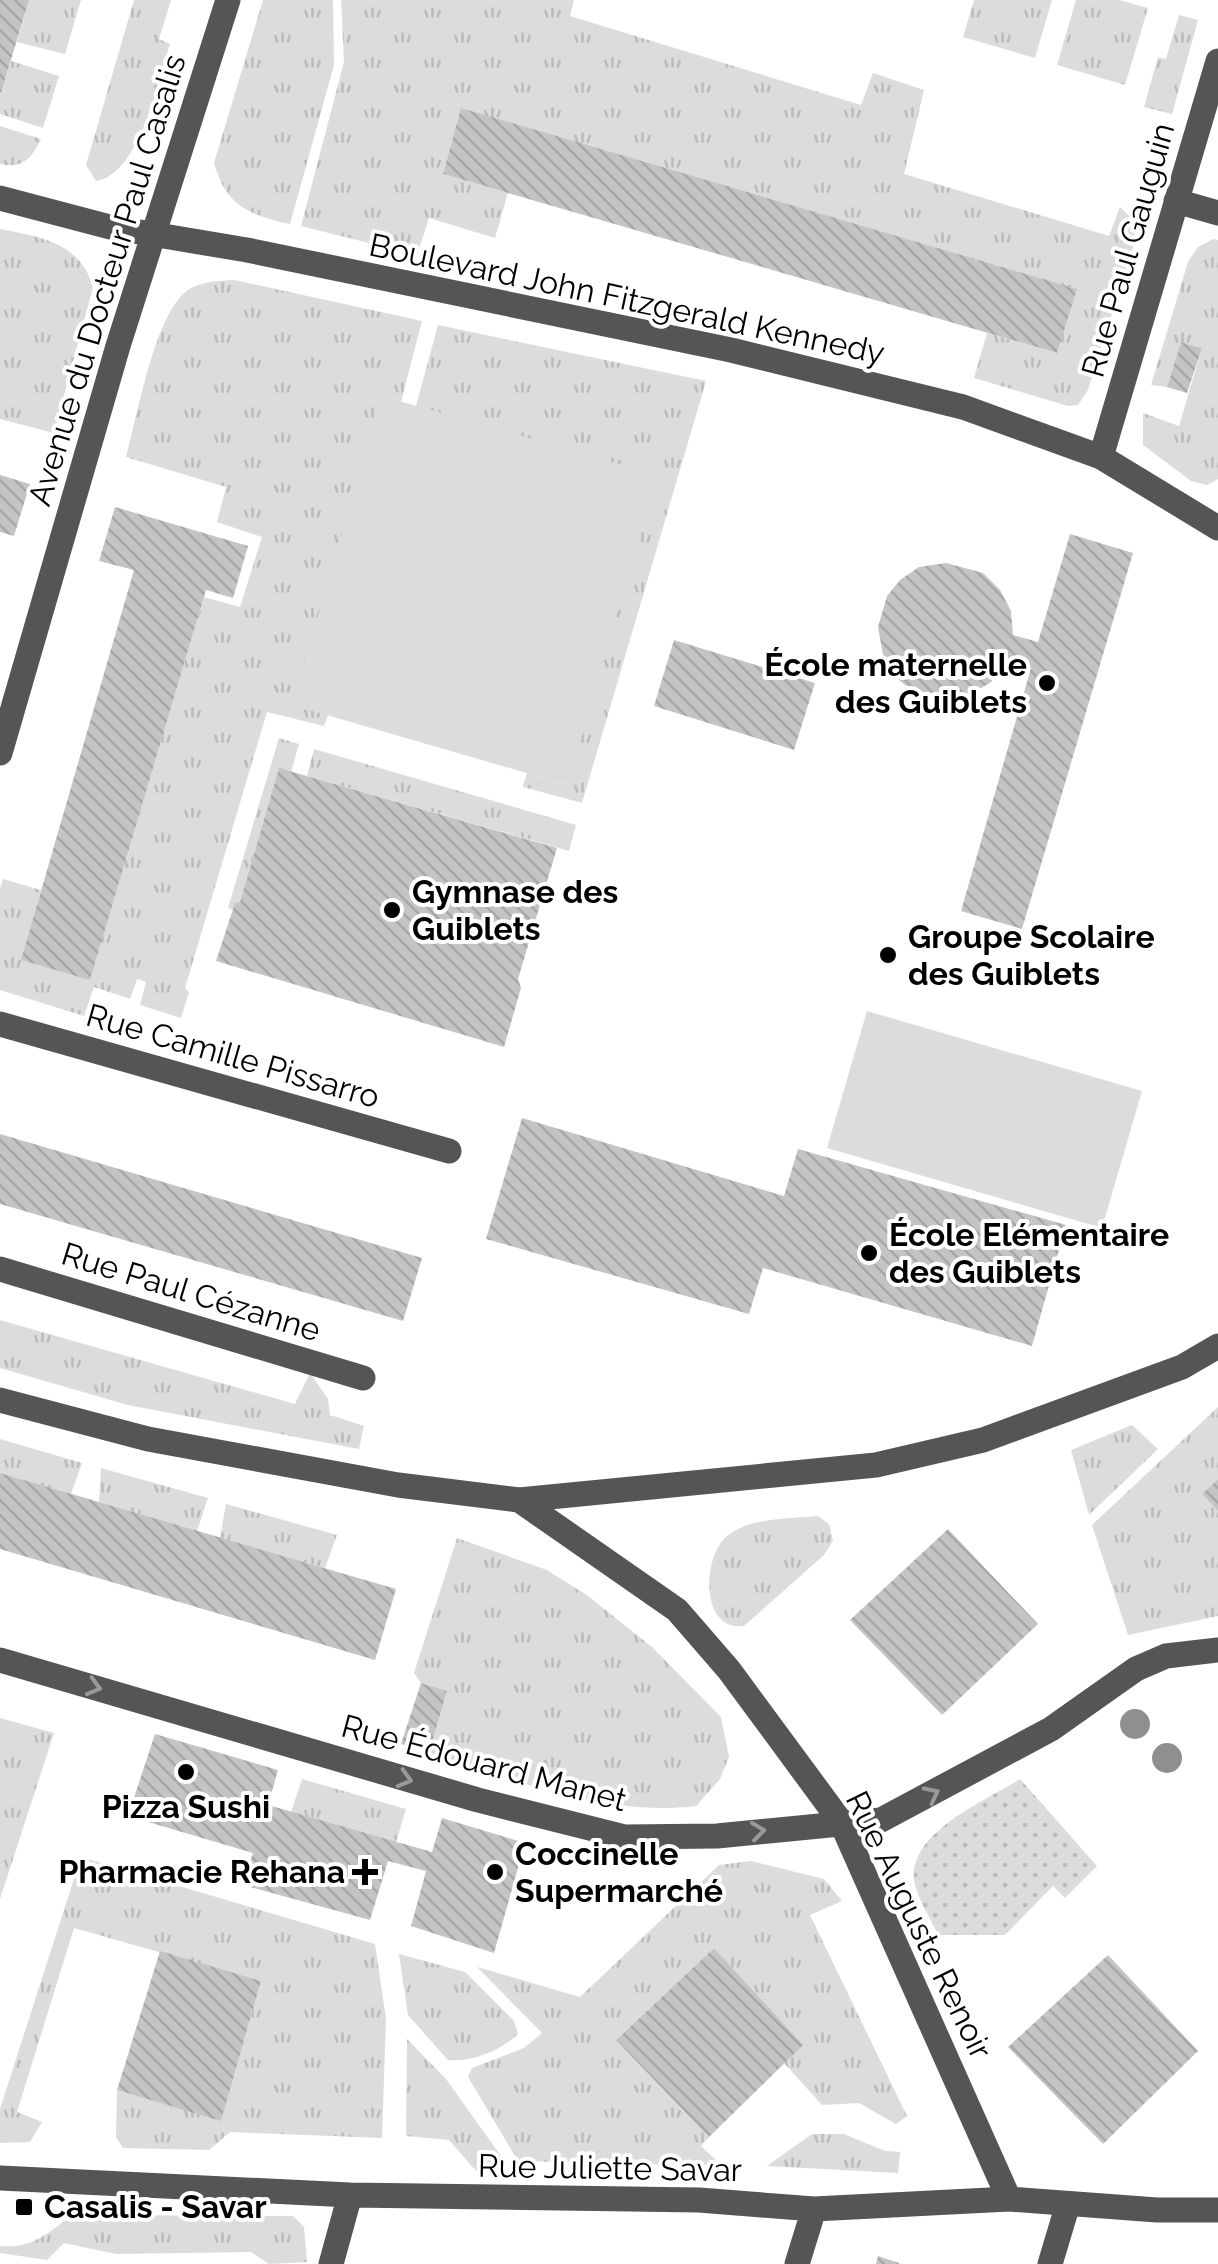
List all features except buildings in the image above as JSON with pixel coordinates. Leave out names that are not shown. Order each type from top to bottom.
[{"type":"street","name":"Avenue du Docteur Paul Casalis","points":[[0,752],[228,0]]},
{"type":"street","name":"Rue Paul Gauguin","points":[[1101,457],[1176,200],[1213,96],[1218,61]]},
{"type":"street","name":"Boulevard John Fitzgerald Kennedy","points":[[0,198],[154,234],[731,350],[964,406],[1101,457],[1218,528]]},
{"type":"street","points":[[1176,200],[1218,213]]},
{"type":"street","name":"Rue Camille Pissarro","points":[[0,1024],[449,1151]]},
{"type":"street","name":"Rue Paul Cézanne","points":[[0,1269],[363,1378]]},
{"type":"street","points":[[0,1400],[148,1439],[398,1485],[519,1500],[876,1466],[983,1440],[1182,1367],[1218,1346]]},
{"type":"street","name":"Rue Auguste Renoir","points":[[519,1500],[677,1610],[730,1670],[841,1822],[1008,2199]]},
{"type":"street","name":"Rue Édouard Manet","points":[[0,1660],[478,1800],[625,1836],[717,1836],[881,1820],[1051,1729],[1136,1669],[1166,1656],[1218,1650]]},
{"type":"street","name":"Rue Juliette Savar","points":[[0,2178],[350,2195],[699,2200],[814,2209],[1008,2199],[1218,2210]]},
{"type":"street","points":[[331,2264],[350,2195]]},
{"type":"street","points":[[1050,2264],[1068,2204]]},
{"type":"street","points":[[797,2264],[814,2209]]},
{"type":"green space","points":[[29,0],[81,0],[65,54],[17,42]]},
{"type":"green space","points":[[134,0],[171,0],[159,39],[170,44],[136,144],[111,175],[96,181],[86,165]]},
{"type":"green space","points":[[263,0],[333,0],[334,65],[290,224],[241,206],[225,189],[214,163]]},
{"type":"green space","points":[[341,0],[574,0],[570,16],[861,105],[873,73],[924,90],[904,174],[1109,236],[1120,207],[1131,220],[1133,247],[1088,390],[1078,405],[1068,406],[974,378],[987,333],[1057,353],[1076,289],[461,109],[443,174],[508,193],[495,238],[429,218],[417,255],[301,226],[344,62]]},
{"type":"green space","points":[[974,0],[1052,0],[1035,58],[963,37]]},
{"type":"green space","points":[[1076,0],[1119,0],[1148,8],[1125,85],[1057,65]]},
{"type":"green space","points":[[1179,15],[1198,20],[1172,114],[1144,107],[1158,57],[1166,59]]},
{"type":"green space","points":[[11,61],[59,76],[43,128],[0,114],[0,95]]},
{"type":"green space","points":[[0,126],[41,139],[26,160],[15,165],[0,164]]},
{"type":"green space","points":[[0,229],[57,244],[79,260],[93,287],[54,433],[0,419]]},
{"type":"green space","points":[[1218,240],[1218,479],[1207,485],[1191,481],[1143,445],[1143,413],[1179,426],[1202,348],[1181,342],[1167,387],[1151,385],[1188,262],[1198,247]]},
{"type":"green space","points":[[234,280],[422,321],[401,402],[382,397],[293,704],[328,715],[324,726],[267,712],[185,988],[189,992],[181,1018],[140,1005],[146,982],[137,979],[130,999],[94,987],[84,1016],[0,990],[0,889],[3,879],[41,890],[22,960],[90,979],[204,597],[240,607],[262,537],[217,522],[226,487],[126,457],[157,342],[176,302],[199,285]]},
{"type":"green space","points":[[438,325],[706,381],[582,803],[523,787],[527,773],[567,785],[416,406]]},
{"type":"green space","points":[[382,396],[657,475],[568,785],[292,705]]},
{"type":"green space","points":[[279,738],[299,744],[291,772],[279,769],[240,902],[233,910],[228,908]]},
{"type":"green space","points":[[314,749],[576,825],[569,851],[307,776]]},
{"type":"green space","points":[[867,1011],[1142,1091],[1102,1228],[827,1148]]},
{"type":"green space","points":[[0,1320],[295,1404],[310,1373],[328,1399],[330,1415],[364,1426],[359,1449],[128,1405],[0,1368]]},
{"type":"green space","points":[[1218,1407],[1218,1479],[1202,1494],[1218,1511],[1218,1616],[1128,1635],[1092,1525]]},
{"type":"green space","points":[[1132,1425],[1158,1449],[1089,1515],[1071,1450]]},
{"type":"green space","points":[[0,1439],[82,1463],[71,1494],[0,1473]]},
{"type":"green space","points":[[101,1468],[208,1498],[197,1531],[99,1502]]},
{"type":"green space","points":[[226,1504],[337,1535],[325,1568],[220,1538]]},
{"type":"green space","points":[[818,1516],[829,1524],[833,1541],[824,1555],[744,1626],[730,1625],[719,1617],[713,1606],[710,1575],[719,1546],[727,1536],[758,1522]]},
{"type":"green space","points":[[457,1538],[547,1570],[588,1596],[652,1647],[721,1717],[729,1757],[720,1779],[696,1806],[662,1808],[594,1801],[527,1785],[429,1753],[447,1691],[421,1683],[414,1673]]},
{"type":"green space","points":[[0,1718],[54,1733],[0,1899]]},
{"type":"green space","points":[[302,1779],[406,1809],[396,1842],[291,1812]]},
{"type":"green space","points":[[1020,1779],[1097,1866],[1065,1898],[1053,1886],[1005,1935],[938,1935],[915,1885],[915,1867],[922,1850],[950,1821]]},
{"type":"green space","points":[[81,1857],[375,1944],[386,2019],[382,2138],[230,2132],[209,2150],[123,2148],[116,2137],[117,2090],[221,2120],[261,1981],[74,1928],[17,2112],[42,2122],[30,2142],[0,2143],[0,2109]]},
{"type":"green space","points":[[751,1861],[824,1879],[842,1901],[810,1915],[907,2116],[896,2124],[859,2103],[822,2105],[784,2063],[802,2045],[714,1948],[616,2040],[709,2137],[701,2146],[722,2166],[518,2161],[468,2077],[472,2068],[524,2048],[542,2033],[477,1967],[580,1997],[719,1865]]},
{"type":"green space","points":[[399,1954],[465,1972],[514,2021],[518,2034],[485,2054],[448,2060],[408,2015]]},
{"type":"green space","points":[[407,2039],[446,2079],[501,2156],[477,2172],[449,2140],[406,2136]]},
{"type":"green space","points":[[812,2134],[844,2134],[885,2151],[900,2152],[898,2173],[767,2166]]},
{"type":"green space","points":[[72,2215],[293,2216],[304,2227],[307,2262],[269,2264],[251,2252],[116,2254],[64,2243],[47,2260],[0,2253],[0,2246],[30,2242]]},
{"type":"place","name":"École maternelle des Guiblets","points":[[1047,683]]},
{"type":"place","name":"Gymnase des Guiblets","points":[[392,910]]},
{"type":"place","name":"Groupe Scolaire des Guiblets","points":[[888,955]]},
{"type":"place","name":"École Elémentaire des Guiblets","points":[[869,1253]]},
{"type":"place","name":"Pizza Sushi","points":[[186,1772]]},
{"type":"place","name":"Pharmacie Rehana","points":[[365,1872]]},
{"type":"place","name":"Coccinelle Supermarché","points":[[495,1872]]},
{"type":"place","name":"Casalis - Savar","points":[[24,2207]]}]
